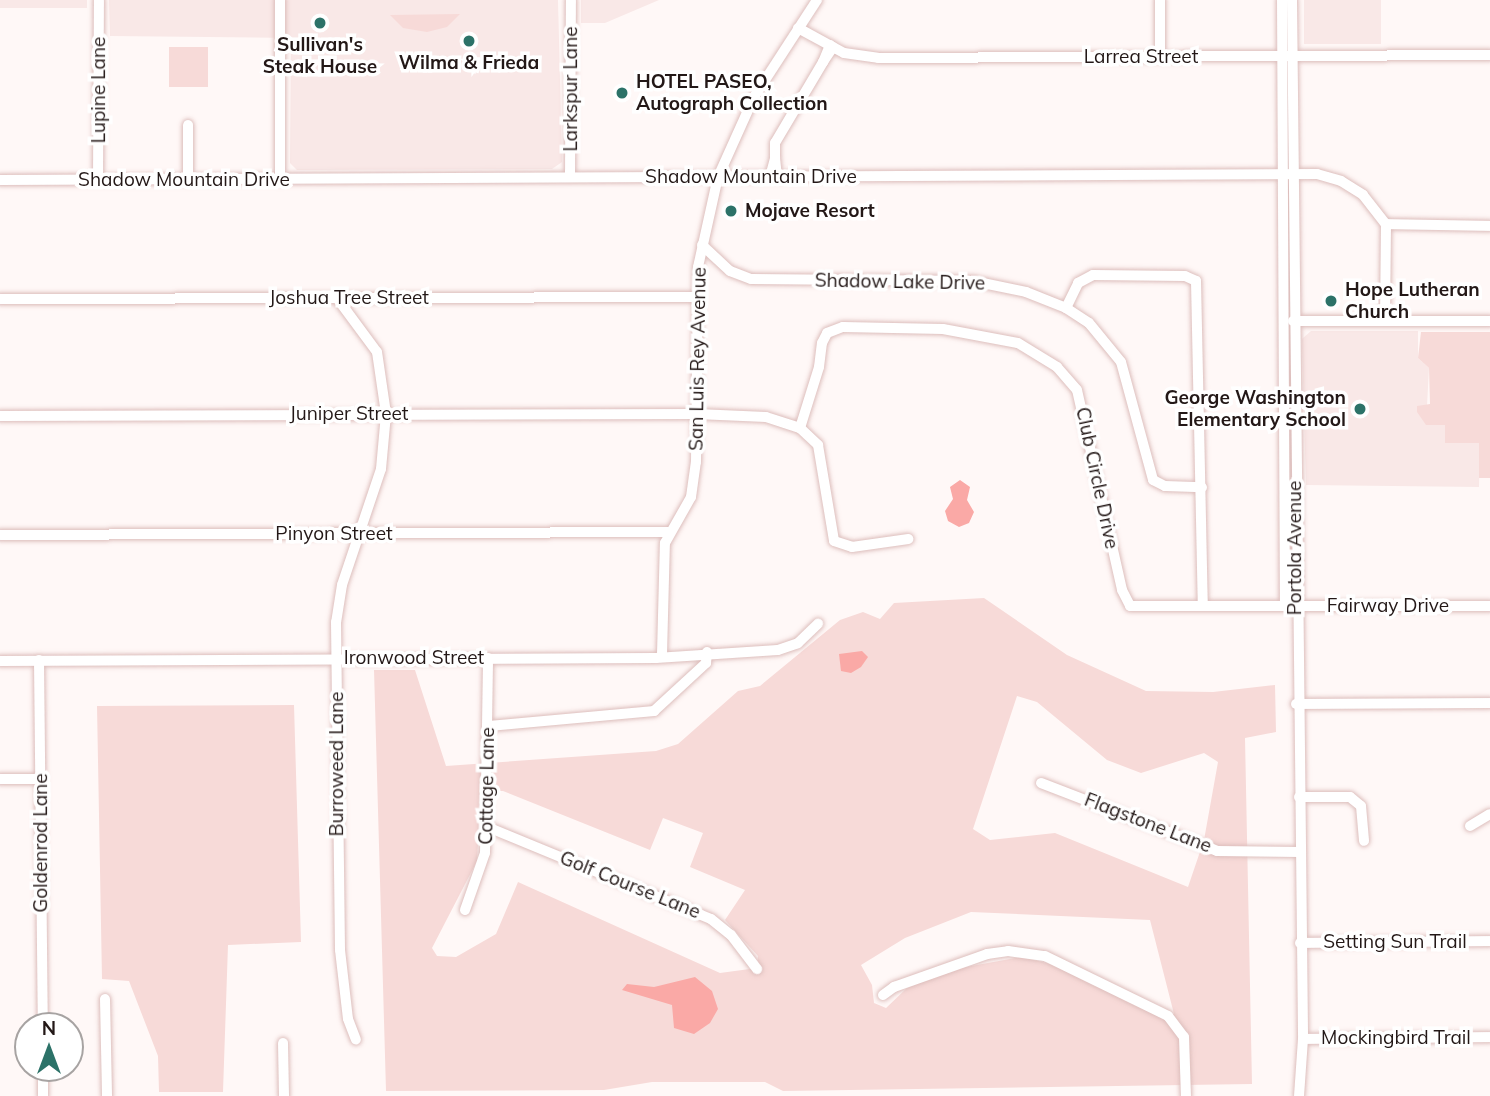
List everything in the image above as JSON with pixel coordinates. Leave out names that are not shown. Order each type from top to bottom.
[{"type":"street","name":"Lupine Lane","points":[[98,180],[99,0]]},
{"type":"street","points":[[280,180],[281,0]]},
{"type":"street","name":"Larkspur Lane","points":[[570,177],[571,0]]},
{"type":"street","name":"San Luis Rey Avenue","points":[[668,532],[691,497],[697,414],[698,297],[702,245],[718,177],[754,97],[817,0]]},
{"type":"street","points":[[1160,0],[1160,57]]},
{"type":"street","name":"Portola Avenue","points":[[1282,0],[1287,55],[1290,606],[1296,704],[1303,1039],[1299,1096]]},
{"type":"street","name":"Portola Avenue","points":[[1287,55],[1292,0]]},
{"type":"street","name":"Larrea Street","points":[[798,28],[832,46],[878,58],[1490,55]]},
{"type":"street","points":[[774,177],[775,143],[832,46]]},
{"type":"street","points":[[188,125],[188,180]]},
{"type":"street","name":"Shadow Mountain Drive","points":[[0,180],[1287,173],[1342,181],[1363,194],[1385,224]]},
{"type":"street","name":"Portola Avenue","points":[[1287,173],[1293,321],[1290,606]]},
{"type":"street","points":[[1385,321],[1385,224],[1490,226]]},
{"type":"street","name":"Shadow Lake Drive","points":[[702,245],[730,271],[751,279],[973,281],[1026,292],[1066,308],[1089,323],[1121,362],[1153,480],[1165,486],[1202,486]]},
{"type":"street","points":[[1066,308],[1078,283],[1093,275],[1185,276],[1196,281],[1203,606]]},
{"type":"street","name":"Joshua Tree Street","points":[[0,299],[698,297]]},
{"type":"street","name":"Burroweed Lane","points":[[337,298],[377,352],[386,414],[382,469],[339,596],[336,659],[340,950],[348,1019],[356,1041]]},
{"type":"street","points":[[1293,321],[1490,321]]},
{"type":"street","name":"Club Circle Drive","points":[[800,428],[819,367],[822,343],[827,333],[842,327],[943,329],[1017,343],[1057,367],[1077,390],[1125,600],[1136,608],[1203,606]]},
{"type":"street","name":"Juniper Street","points":[[0,416],[697,414],[766,418],[800,428]]},
{"type":"street","points":[[800,428],[823,456],[834,541],[852,547],[908,539]]},
{"type":"street","points":[[662,654],[668,532]]},
{"type":"street","name":"Pinyon Street","points":[[0,535],[668,532]]},
{"type":"street","name":"Fairway Drive","points":[[1203,606],[1490,606]]},
{"type":"street","name":"Ironwood Street","points":[[0,661],[656,658],[662,654],[778,650],[798,643],[818,624]]},
{"type":"street","points":[[489,726],[654,711],[706,663],[707,652]]},
{"type":"street","name":"Cottage Lane","points":[[465,910],[484,863],[489,726],[488,658]]},
{"type":"street","name":"Goldenrod Lane","points":[[40,660],[43,1012]]},
{"type":"street","points":[[1296,704],[1490,703]]},
{"type":"street","points":[[0,779],[41,779]]},
{"type":"street","name":"Flagstone Lane","points":[[1041,783],[1217,851],[1299,852]]},
{"type":"street","points":[[1298,797],[1350,797],[1361,806],[1364,841]]},
{"type":"street","points":[[1470,826],[1490,814]]},
{"type":"street","name":"Golf Course Lane","points":[[485,826],[711,919],[731,935],[757,969]]},
{"type":"street","name":"Setting Sun Trail","points":[[1300,943],[1490,941]]},
{"type":"street","points":[[883,995],[973,957],[1008,951],[1045,956],[1168,1016],[1184,1037],[1186,1096]]},
{"type":"street","points":[[105,999],[107,1096]]},
{"type":"street","name":"Mockingbird Trail","points":[[1303,1039],[1490,1037]]},
{"type":"street","points":[[283,1043],[284,1096]]},
{"type":"shaded area","points":[[0,0],[87,0],[87,8],[0,8]]},
{"type":"shaded area","points":[[109,0],[558,0],[562,162],[552,169],[297,170],[290,163],[291,38],[110,36]]},
{"type":"shaded area","points":[[581,0],[659,0],[605,23],[581,23]]},
{"type":"shaded area","points":[[1304,0],[1381,0],[1381,44],[1304,44]]},
{"type":"shaded area","points":[[460,14],[447,27],[427,32],[403,28],[390,15]]},
{"type":"shaded area","points":[[169,47],[208,47],[208,87],[169,87]]},
{"type":"shaded area","name":"George Washington Elementary School","points":[[1311,331],[1418,331],[1418,358],[1429,368],[1427,406],[1445,425],[1480,443],[1479,487],[1306,485],[1302,339]]},
{"type":"shaded area","points":[[1421,332],[1490,332],[1490,478],[1479,478],[1479,443],[1445,443],[1445,425],[1426,425],[1417,412],[1417,406],[1430,404],[1429,368],[1418,358]]},
{"type":"shaded area","points":[[960,480],[970,487],[967,500],[974,512],[969,523],[959,527],[948,521],[945,511],[953,499],[950,487]]},
{"type":"shaded area","points":[[984,598],[1067,655],[1146,691],[1213,692],[1275,685],[1276,732],[1245,738],[1252,1084],[783,1091],[765,1082],[652,1082],[604,1090],[386,1091],[374,670],[415,670],[446,766],[656,751],[678,744],[738,691],[760,686],[840,620],[863,612],[880,619],[894,603]],"holes":[[[1017,696],[1037,702],[1107,760],[1141,773],[1204,753],[1218,762],[1204,840],[1188,887],[1055,833],[990,840],[973,829]],[[481,791],[503,791],[650,850],[663,818],[703,833],[690,867],[745,890],[725,920],[758,956],[757,968],[720,973],[518,882],[496,934],[456,957],[437,956],[432,948],[477,861]],[[971,912],[1150,920],[1174,1014],[1167,1017],[1060,966],[1021,957],[955,969],[907,988],[886,1008],[874,1003],[872,985],[861,965],[905,938]]]},
{"type":"shaded area","points":[[862,651],[868,657],[861,667],[851,673],[841,671],[839,654]]},
{"type":"shaded area","points":[[294,705],[301,942],[228,945],[223,1092],[159,1092],[158,1056],[129,981],[102,979],[97,706]]},
{"type":"shaded area","points":[[695,977],[712,991],[718,1009],[710,1023],[694,1034],[674,1028],[672,1005],[622,990],[627,984],[654,987]]},
{"type":"place","name":"Sullivan's Steak House","points":[[320,23]]},
{"type":"place","name":"Wilma & Frieda","points":[[469,41]]},
{"type":"place","name":"HOTEL PASEO, Autograph Collection","points":[[622,93]]},
{"type":"place","name":"Mojave Resort","points":[[731,211]]},
{"type":"place","name":"Hope Lutheran Church","points":[[1331,301]]},
{"type":"place","name":"George Washington Elementary School","points":[[1360,409]]}]
